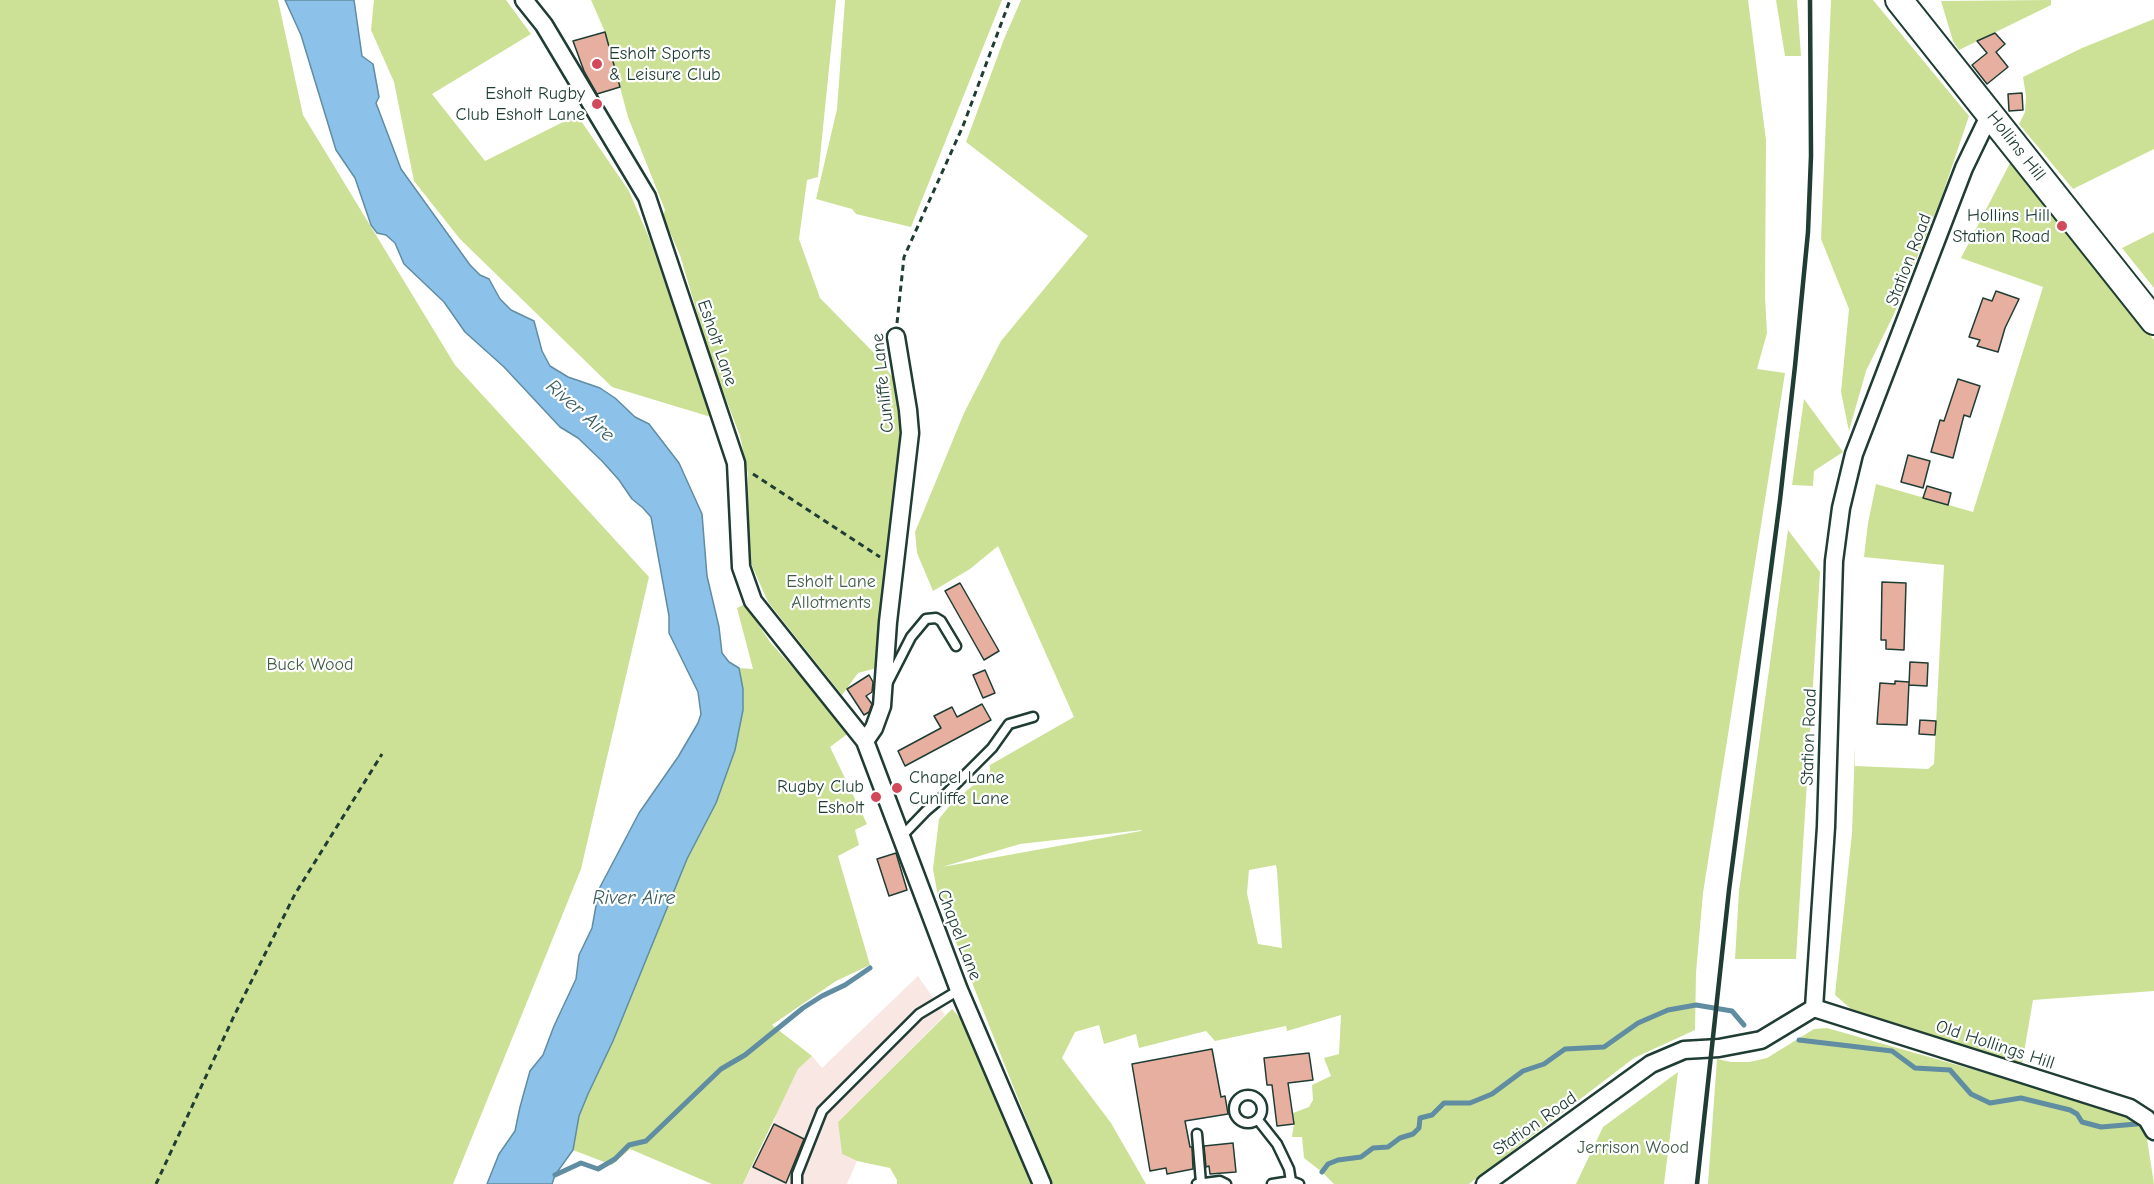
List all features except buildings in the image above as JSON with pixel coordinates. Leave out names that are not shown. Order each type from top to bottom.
[{"type":"main road","name":"Hollins Hill","points":[[1903,2],[2154,321]]},
{"type":"street","name":"Esholt Lane","points":[[524,0],[544,25],[647,197],[736,463],[741,567],[753,601],[836,705]]},
{"type":"street","name":"Station Road","points":[[1485,1184],[1651,1064],[1684,1050],[1719,1048],[1761,1040],[1814,1008],[1826,826],[1834,561],[1841,508],[1854,454],[1964,168],[1990,114]]},
{"type":"street","name":"Cunliffe Lane","points":[[865,741],[878,719],[883,691],[894,566],[910,434],[896,337]]},
{"type":"street","name":"Chapel Lane","points":[[836,705],[865,741],[958,990],[1042,1184]]},
{"type":"street","name":"Old Hollings Hill","points":[[1814,1008],[2130,1108],[2148,1119],[2154,1131]]},
{"type":"lane","points":[[883,691],[911,637],[926,619],[936,618],[940,621],[956,646]]},
{"type":"lane","points":[[901,837],[992,748],[1009,724],[1033,717]]},
{"type":"lane","points":[[797,1184],[797,1174],[822,1111],[919,1014],[958,990]]},
{"type":"lane","points":[[1258,1120],[1277,1144],[1295,1182],[1272,1184]]},
{"type":"lane","points":[[1197,1134],[1199,1184],[1220,1181],[1226,1184]]},
{"type":"path","name":"Cunliffe Lane","points":[[896,337],[897,308],[904,257],[963,126],[1010,0]]},
{"type":"path","points":[[736,463],[894,566]]},
{"type":"path","points":[[156,1184],[234,1016],[295,894],[382,753]]},
{"type":"shaded area","points":[[918,976],[945,1015],[838,1122],[842,1154],[857,1161],[847,1184],[743,1184],[774,1124],[776,1114],[798,1069],[812,1056],[822,1068]]},
{"type":"green space","name":"Buck Wood","points":[[0,0],[278,0],[303,115],[455,365],[649,577],[581,869],[453,1184],[0,1184]]},
{"type":"green space","points":[[374,0],[506,0],[531,34],[432,94],[485,161],[577,115],[629,191],[650,240],[711,417],[612,387],[460,239],[414,181],[394,82],[371,30]]},
{"type":"green space","name":"Esholt Lane Allotments","points":[[591,0],[836,0],[818,177],[807,180],[799,239],[820,298],[878,357],[893,378],[900,416],[899,479],[880,667],[858,673],[842,695],[768,602],[749,559],[746,523],[748,474],[740,436],[711,360],[680,255],[663,216],[665,210],[628,117],[605,32]]},
{"type":"green space","points":[[845,0],[1002,0],[911,227],[856,214],[852,209],[816,199],[837,109]]},
{"type":"green space","points":[[1021,0],[1748,0],[1766,140],[1765,297],[1767,333],[1757,369],[1785,373],[1703,893],[1696,973],[1695,1030],[1634,1058],[1469,1184],[1334,1184],[1304,1158],[1302,1137],[1292,1137],[1293,1113],[1309,1107],[1313,1100],[1312,1085],[1331,1076],[1324,1058],[1339,1054],[1341,1015],[1287,1031],[1286,1026],[1215,1041],[1206,1031],[1139,1048],[1136,1034],[1104,1044],[1099,1025],[1075,1032],[1062,1058],[1111,1123],[1146,1184],[1052,1184],[938,897],[933,869],[939,819],[951,804],[990,771],[990,765],[1074,717],[998,546],[970,569],[933,591],[917,553],[915,532],[964,413],[1001,341],[1088,236],[966,142]],"holes":[[[1141,831],[942,867],[1020,844]],[[1276,865],[1277,871],[1282,948],[1258,944],[1247,893],[1249,870]]]},
{"type":"green space","points":[[1776,0],[1797,0],[1801,56],[1785,56]]},
{"type":"green space","points":[[1831,0],[1873,0],[1969,116],[1941,199],[1894,314],[1866,371],[1849,431],[1841,392],[1849,309],[1821,239]]},
{"type":"green space","points":[[2051,0],[2051,5],[1959,50],[1953,41],[1941,1]]},
{"type":"green space","points":[[2154,19],[2154,149],[2073,189],[2019,124],[2025,112],[2026,96],[2023,77],[2082,48]]},
{"type":"green space","points":[[2010,163],[2154,340],[2154,991],[2033,1000],[2022,1064],[1851,1009],[1835,995],[1852,833],[1855,745],[1855,766],[1928,769],[1934,764],[1944,565],[1864,557],[1876,484],[1973,512],[2043,287],[1961,258]]},
{"type":"green space","points":[[2154,232],[2154,288],[2122,248]]},
{"type":"green space","points":[[1804,399],[1843,452],[1814,471],[1813,486],[1792,485]]},
{"type":"green space","points":[[1788,530],[1820,572],[1796,959],[1735,959],[1739,891]]},
{"type":"green space","points":[[745,604],[770,642],[850,732],[830,747],[867,824],[855,830],[859,845],[838,856],[870,965],[836,981],[772,1025],[812,1056],[798,1069],[743,1184],[712,1184],[630,1149],[612,1165],[573,1150],[579,1116],[613,1041],[687,859],[716,803],[735,750],[743,710],[743,689],[739,668],[753,669],[737,608]]},
{"type":"green space","points":[[952,1009],[962,1020],[1031,1184],[897,1184],[890,1168],[857,1161],[842,1154],[838,1122]]},
{"type":"green space","points":[[1827,1028],[2130,1114],[2145,1126],[2154,1184],[1708,1184],[1717,1059],[1749,1062],[1767,1058],[1814,1029]]},
{"type":"green space","name":"Jerrison Wood","points":[[1678,1072],[1664,1184],[1576,1184],[1603,1127]]},
{"type":"water","name":"River Aire","points":[[285,0],[354,0],[362,56],[373,64],[379,97],[376,103],[401,169],[470,265],[480,275],[489,279],[500,299],[511,310],[534,321],[542,351],[550,366],[568,377],[600,388],[615,398],[635,417],[649,424],[679,463],[702,514],[707,576],[719,627],[722,653],[729,662],[739,668],[743,689],[743,710],[735,750],[716,803],[687,859],[613,1041],[588,1094],[579,1116],[573,1150],[555,1175],[552,1184],[487,1184],[499,1154],[515,1131],[530,1071],[543,1055],[576,979],[579,955],[592,928],[599,889],[639,813],[678,757],[698,723],[701,714],[698,692],[669,633],[669,616],[651,517],[632,499],[602,461],[578,438],[560,427],[504,367],[465,332],[444,302],[404,264],[395,243],[386,235],[377,233],[371,225],[355,178],[336,150],[301,35]]},
{"type":"waterway","points":[[555,1175],[581,1163],[598,1169],[615,1159],[629,1145],[646,1141],[721,1069],[745,1055],[803,1008],[870,968]]},
{"type":"waterway","points":[[1322,1172],[1328,1164],[1338,1160],[1361,1157],[1373,1148],[1388,1147],[1400,1138],[1413,1134],[1419,1128],[1420,1118],[1432,1115],[1444,1103],[1470,1103],[1492,1094],[1523,1071],[1544,1064],[1565,1049],[1604,1047],[1638,1023],[1668,1010],[1696,1005],[1732,1011],[1744,1025]]},
{"type":"waterway","points":[[1799,1040],[1892,1051],[1915,1068],[1950,1070],[1971,1094],[1990,1103],[2021,1098],[2070,1110],[2077,1114],[2082,1122],[2101,1127],[2137,1124]]},
{"type":"railway","points":[[1697,1184],[1729,890],[1780,500],[1808,232],[1811,156],[1810,0]]},
{"type":"place","name":"Esholt Sports & Leisure Club","points":[[597,64]]},
{"type":"place","name":"Esholt Rugby Club Esholt Lane","points":[[597,104]]},
{"type":"place","name":"Hollins Hill Station Road","points":[[2062,226]]},
{"type":"place","name":"Chapel Lane Cunliffe Lane","points":[[897,788]]},
{"type":"place","name":"Rugby Club Esholt","points":[[876,797]]}]
